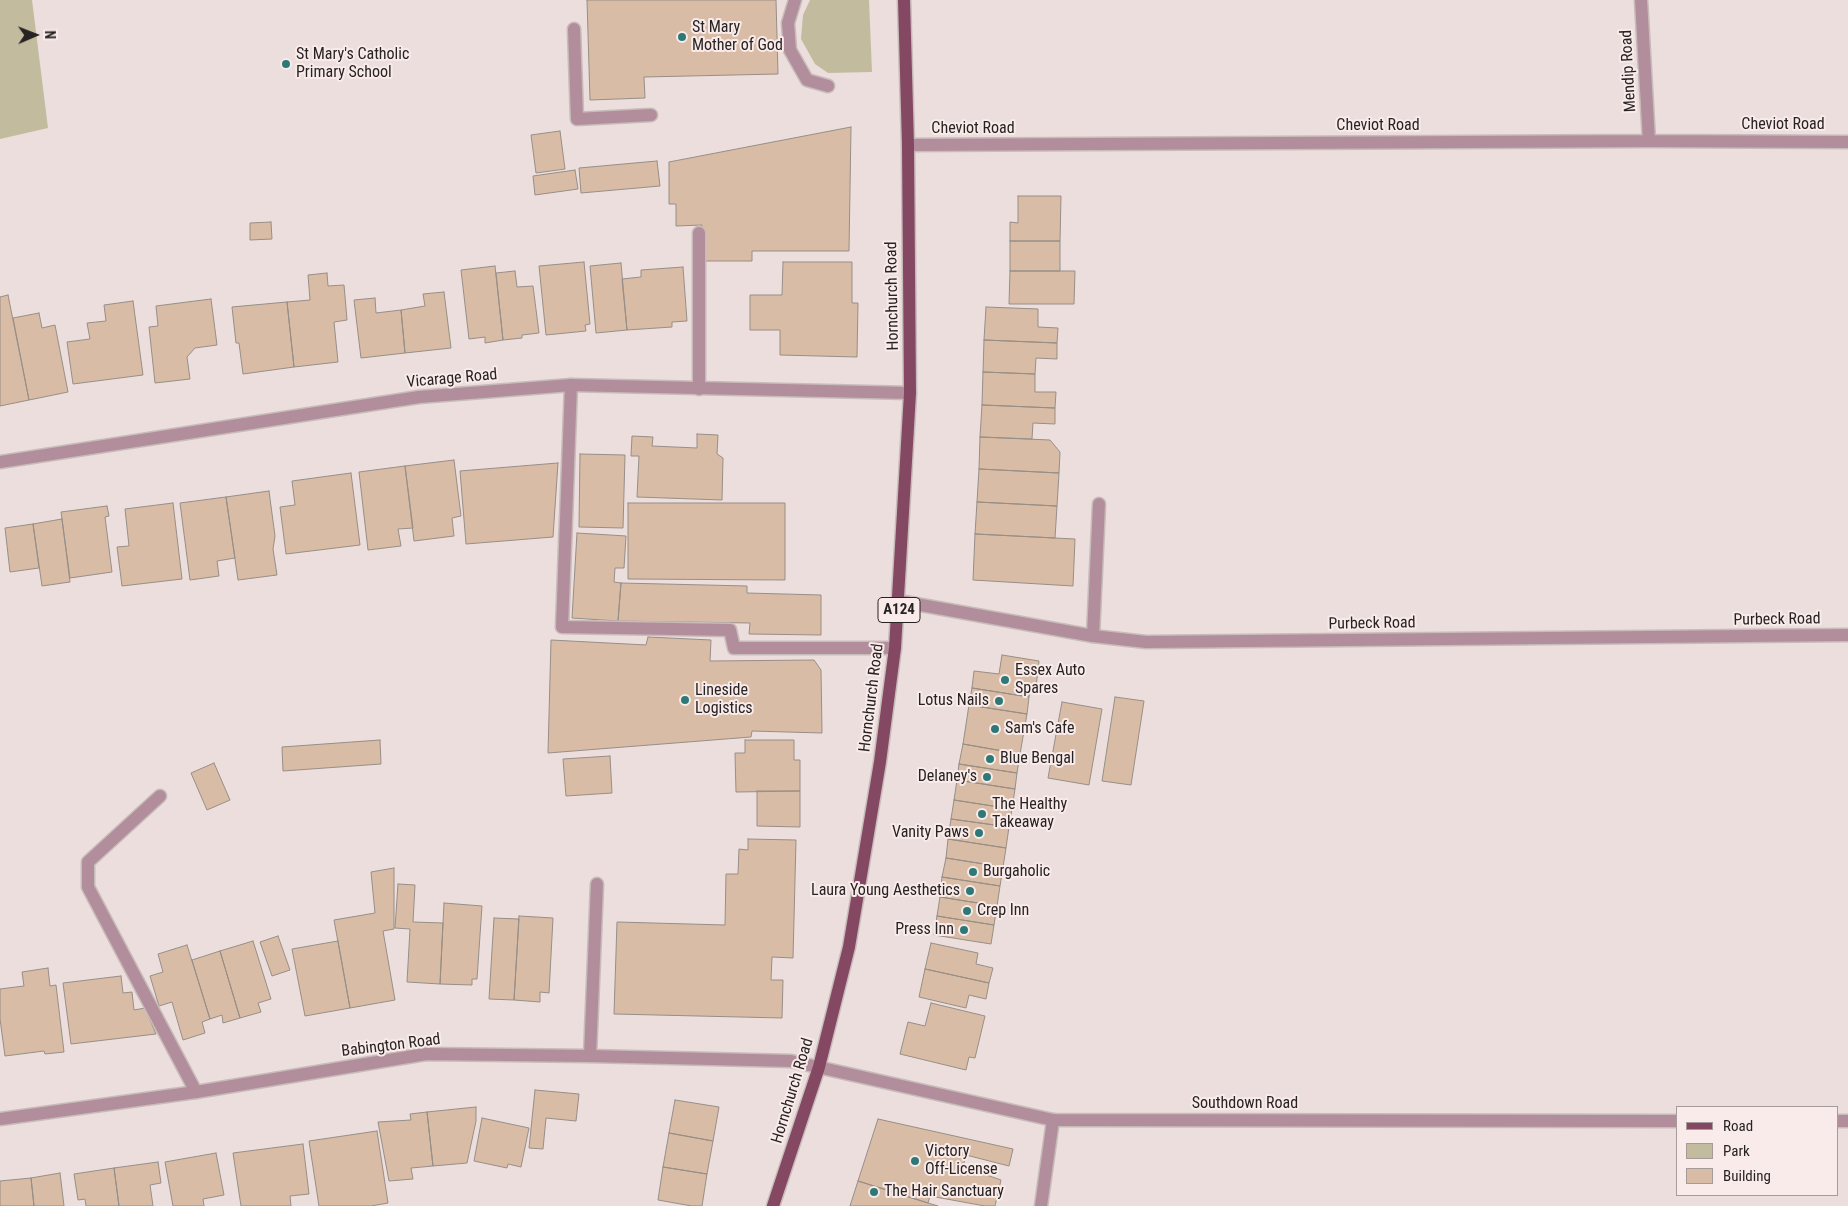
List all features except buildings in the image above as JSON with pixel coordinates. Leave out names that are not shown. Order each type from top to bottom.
[{"type":"main road","name":"Hornchurch Road","points":[[773,1206],[819,1067],[850,946],[880,762],[896,648],[910,393],[908,145],[904,0]]},
{"type":"street","points":[[795,0],[788,23],[790,50],[807,80],[828,86]]},
{"type":"street","name":"Mendip Road","points":[[1641,0],[1649,141]]},
{"type":"street","points":[[574,28],[577,119],[651,115]]},
{"type":"street","name":"Cheviot Road","points":[[908,145],[1649,141],[1848,142]]},
{"type":"street","points":[[698,389],[699,233]]},
{"type":"street","points":[[571,385],[562,627],[730,630],[734,648],[896,648]]},
{"type":"street","name":"Vicarage Road","points":[[0,462],[419,397],[571,385],[910,393]]},
{"type":"street","points":[[1093,636],[1099,504]]},
{"type":"street","name":"Purbeck Road","points":[[899,601],[1093,636],[1146,642],[1848,635]]},
{"type":"street","points":[[160,796],[88,862],[88,887],[196,1092]]},
{"type":"street","points":[[590,1056],[597,884]]},
{"type":"street","name":"Babington Road","points":[[0,1119],[196,1092],[426,1054],[791,1060],[819,1067]]},
{"type":"street","name":"Southdown Road","points":[[819,1067],[1053,1120],[1676,1121]]},
{"type":"street","points":[[1041,1206],[1053,1120]]},
{"type":"green space","points":[[0,0],[32,0],[48,128],[0,139]]},
{"type":"green space","points":[[810,0],[869,0],[872,72],[828,73],[815,64],[801,39],[803,15]]},
{"type":"place","name":"St Mary Mother of God","points":[[682,37]]},
{"type":"place","name":"St Mary's Catholic Primary School","points":[[286,64]]},
{"type":"place","name":"Essex Auto Spares","points":[[1005,680]]},
{"type":"place","name":"Lineside Logistics","points":[[685,700]]},
{"type":"place","name":"Lotus Nails","points":[[999,701]]},
{"type":"place","name":"Sam's Cafe","points":[[995,729]]},
{"type":"place","name":"Blue Bengal","points":[[990,759]]},
{"type":"place","name":"Delaney's","points":[[987,777]]},
{"type":"place","name":"The Healthy Takeaway","points":[[982,814]]},
{"type":"place","name":"Vanity Paws","points":[[979,833]]},
{"type":"place","name":"Burgaholic","points":[[973,872]]},
{"type":"place","name":"Laura Young Aesthetics","points":[[970,891]]},
{"type":"place","name":"Crep Inn","points":[[967,911]]},
{"type":"place","name":"Press Inn","points":[[964,930]]},
{"type":"place","name":"Victory Off-License","points":[[915,1161]]},
{"type":"place","name":"The Hair Sanctuary","points":[[874,1192]]}]
